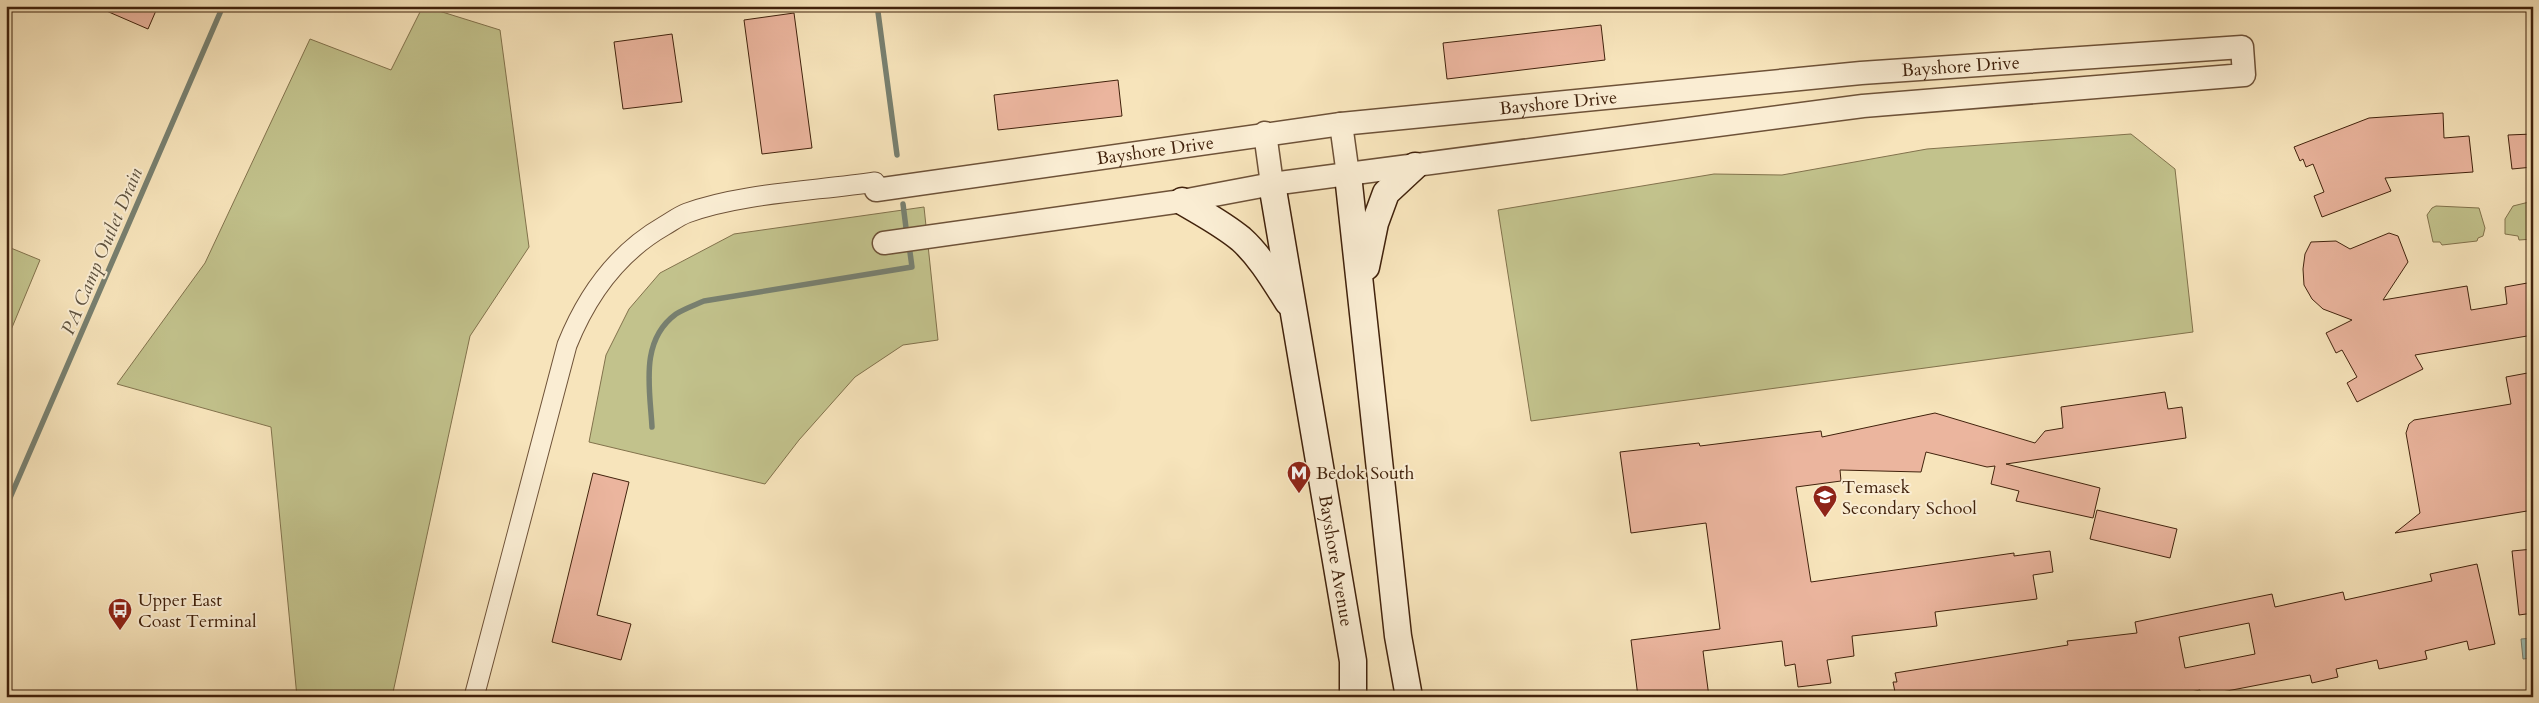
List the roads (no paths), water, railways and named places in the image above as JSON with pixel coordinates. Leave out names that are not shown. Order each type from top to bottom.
[{"type":"main road","points":[[1363,310],[1367,255],[1386,193],[1416,166]]},
{"type":"main road","points":[[1348,175],[1398,636],[1409,697]]},
{"type":"main road","name":"Bayshore Avenue","points":[[1272,184],[1353,661],[1354,697]]},
{"type":"main road","name":"Bayshore Avenue","points":[[1182,201],[1217,222],[1243,241],[1264,265],[1293,308]]},
{"type":"street","name":"Bayshore Drive","points":[[875,186],[1341,124],[1861,73],[2242,47],[2244,75],[1863,106],[1272,184],[1182,201],[884,243]]},
{"type":"street","points":[[2214,49],[2216,77]]},
{"type":"street","points":[[1341,124],[1348,175]]},
{"type":"street","name":"Bayshore Avenue","points":[[1266,133],[1272,184]]},
{"type":"street","points":[[474,697],[568,345],[580,314],[610,269],[642,239],[686,214],[725,203],[875,186]]},
{"type":"water","points":[[2533,638],[2533,658],[2523,659],[2521,639]]},
{"type":"waterway","name":"PA Camp Outlet Drain","points":[[6,507],[223,6]]},
{"type":"waterway","points":[[878,12],[897,155]]},
{"type":"waterway","points":[[903,204],[907,236]]},
{"type":"waterway","points":[[652,427],[649,366],[656,338],[664,325],[676,314],[704,301],[912,267],[909,245]]},
{"type":"place","name":"Bedok South","points":[[1299,494]]},
{"type":"place","name":"Temasek Secondary School","points":[[1825,518]]},
{"type":"place","name":"Upper East Coast Terminal","points":[[120,631]]}]
